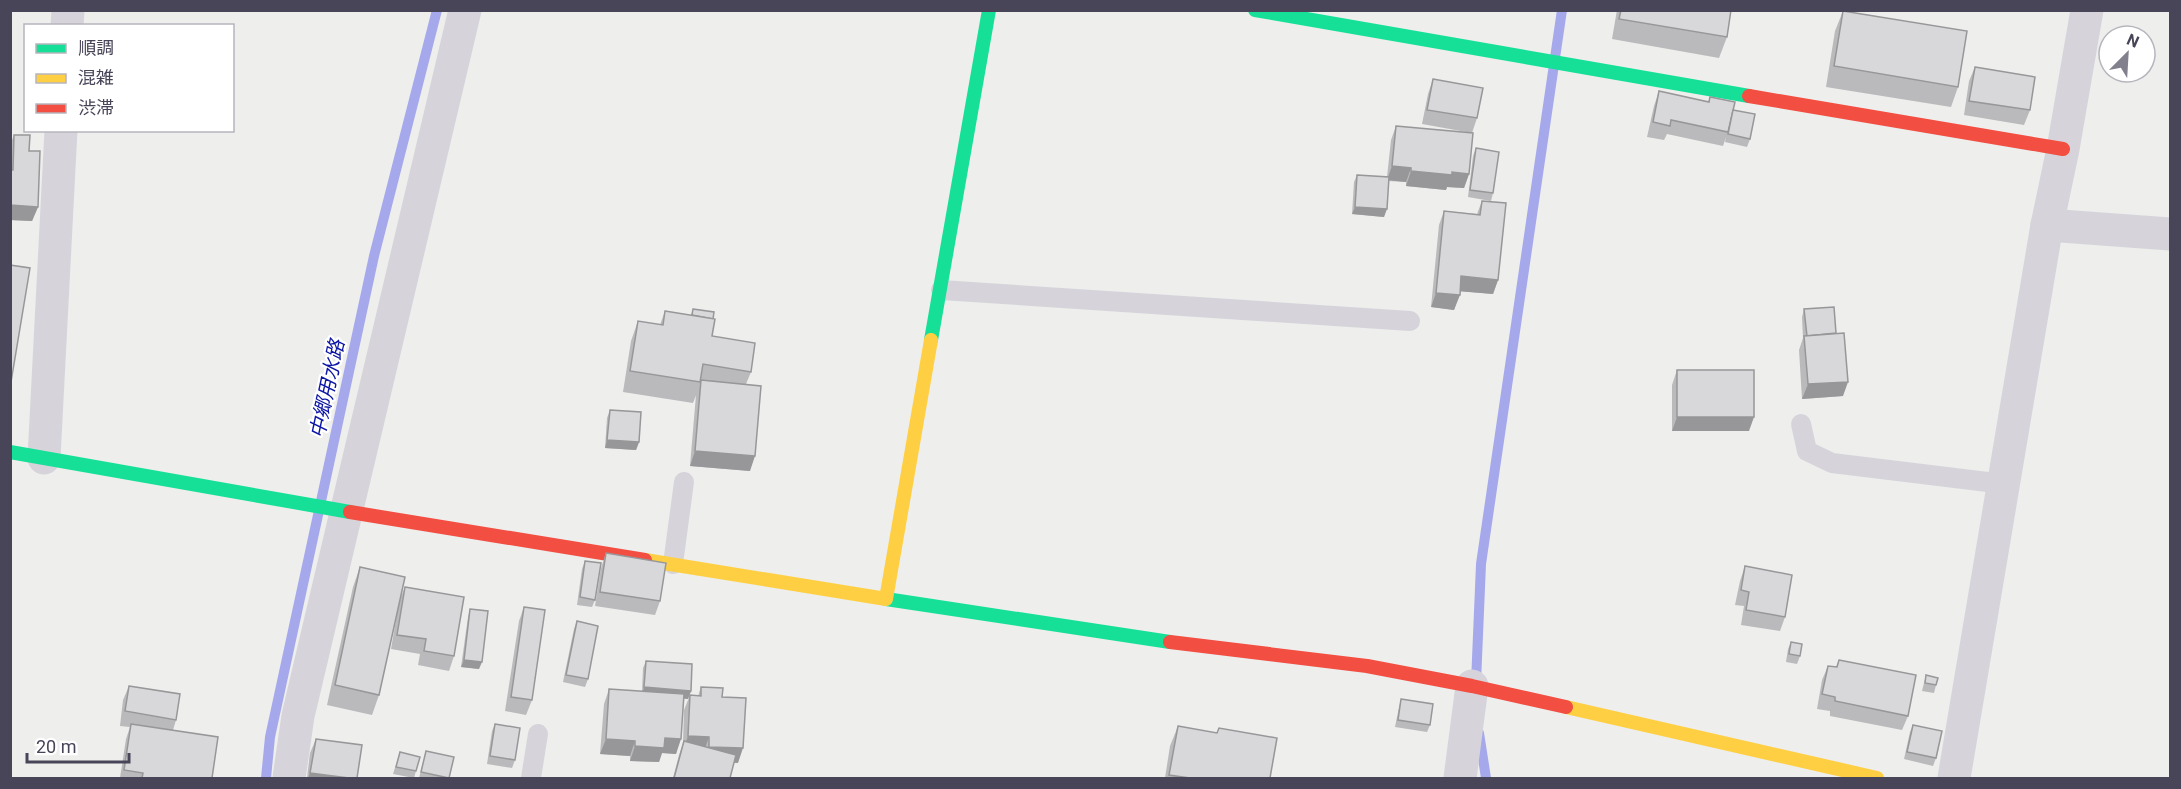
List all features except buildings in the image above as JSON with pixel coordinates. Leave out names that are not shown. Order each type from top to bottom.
[{"type":"street","points":[[290,778],[298,716],[465,10]]},
{"type":"street","points":[[886,599],[989,10]]},
{"type":"street","points":[[1255,10],[1578,68],[2063,150]]},
{"type":"street","points":[[1954,778],[2047,225],[2063,150],[2087,10]]},
{"type":"street","points":[[44,458],[61,132]]},
{"type":"street","points":[[2047,225],[2170,234]]},
{"type":"street","points":[[10,452],[346,511],[886,599],[1148,639],[1367,666],[1472,686],[1877,778]]},
{"type":"street","points":[[1460,778],[1472,686]]},
{"type":"lane","points":[[941,290],[1410,321]]},
{"type":"lane","points":[[1801,424],[1807,451],[1832,463],[2004,484]]},
{"type":"lane","points":[[673,564],[684,482]]},
{"type":"lane","points":[[531,778],[537,734]]},
{"type":"waterway","name":"中郷用水路","points":[[266,778],[270,737],[374,256],[437,10]]},
{"type":"waterway","points":[[1476,682],[1481,564],[1562,10]]},
{"type":"waterway","points":[[1479,733],[1486,778]]},
{"type":"traffic: fast","points":[[931,340],[989,10]]},
{"type":"traffic: fast","points":[[1255,10],[1749,96]]},
{"type":"traffic: fast","points":[[10,452],[350,512]]},
{"type":"traffic: fast","points":[[886,599],[1170,642]]},
{"type":"traffic: slow","points":[[645,560],[886,599],[931,340]]},
{"type":"traffic: slow","points":[[1566,707],[1877,778]]},
{"type":"traffic: jam","points":[[1749,96],[2063,149]]},
{"type":"traffic: jam","points":[[350,512],[645,560]]},
{"type":"traffic: jam","points":[[1170,642],[1367,666],[1566,707]]}]
